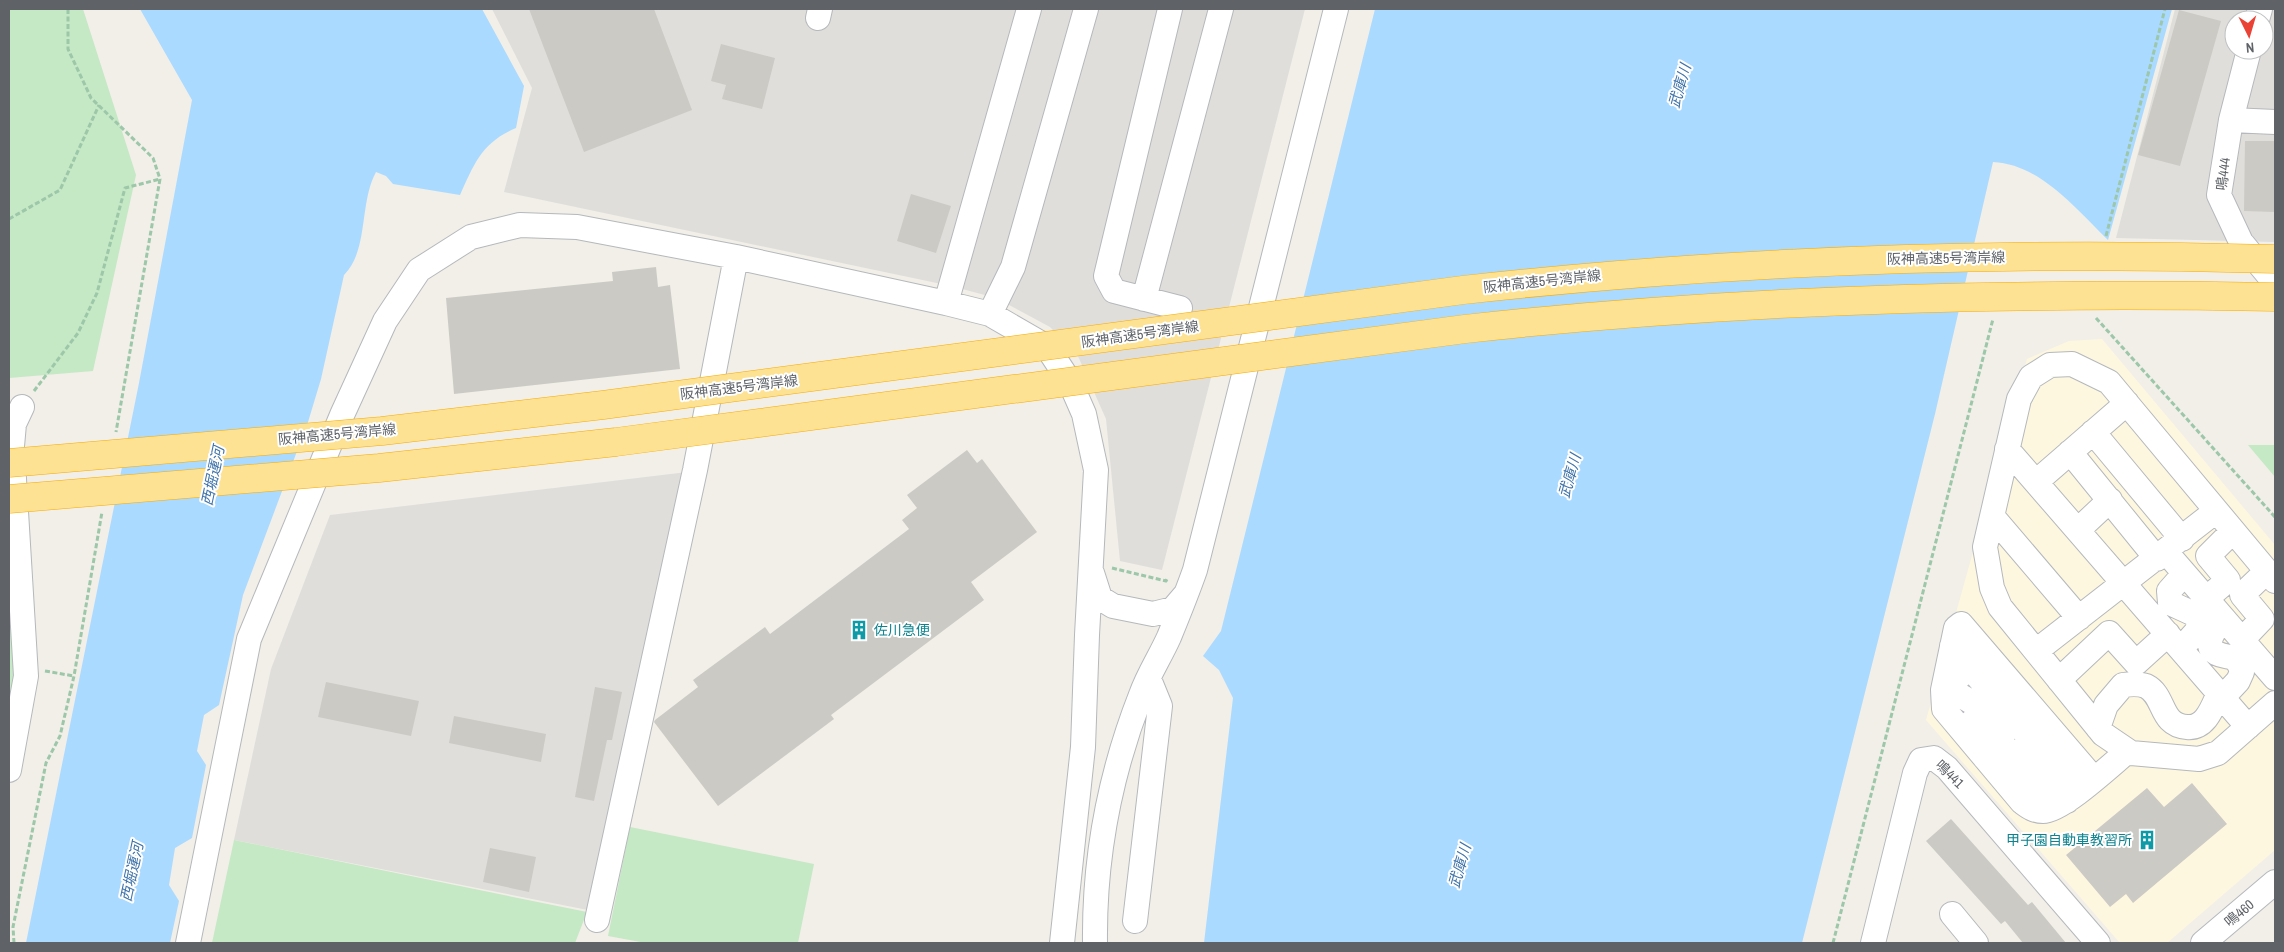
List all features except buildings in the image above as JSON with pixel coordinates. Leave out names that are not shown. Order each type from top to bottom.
[{"type":"highway","name":"阪神高速5号湾岸線","points":[[9,463],[382,431],[574,408],[1463,290],[1592,276],[1813,262],[1962,258],[2086,256],[2275,259]]},
{"type":"highway","points":[[9,499],[379,468],[616,442],[1455,330],[1584,316],[1726,306],[1958,296],[2086,294],[2275,297]]},
{"type":"street","points":[[946,303],[1029,9]]},
{"type":"street","points":[[990,314],[1013,267],[1086,9]]},
{"type":"street","points":[[1170,9],[1106,276],[1114,291],[1180,308]]},
{"type":"street","points":[[1144,299],[1221,9]]},
{"type":"street","points":[[1096,943],[1095,898],[1102,837],[1120,758],[1149,679],[1187,593],[1198,561],[1336,9]]},
{"type":"street","name":"鳴444","points":[[2246,60],[2231,120],[2219,195],[2241,242],[2275,283]]},
{"type":"street","points":[[2231,120],[2275,122]]},
{"type":"street","points":[[188,943],[250,638],[342,415],[384,321],[419,270],[471,237],[520,225],[577,227],[736,257],[946,303],[990,314],[1047,347],[1070,382],[1084,414],[1096,470],[1083,747],[1062,943]]},
{"type":"street","points":[[597,920],[695,470],[736,257]]},
{"type":"street","points":[[2242,640],[2262,619],[2242,595],[2271,576],[2109,382],[2072,364],[2050,365],[2030,377],[2019,399],[1985,546],[1992,588],[2000,607],[2102,734],[2131,753],[2199,759],[2218,753],[2275,703]]},
{"type":"street","points":[[2036,482],[2127,403]]},
{"type":"street","points":[[9,770],[26,683],[12,446],[14,424],[22,407]]},
{"type":"street","points":[[2093,432],[2184,574],[2275,678]]},
{"type":"street","points":[[2007,449],[2248,727]]},
{"type":"street","points":[[2070,452],[2084,480],[2110,500],[2124,529],[2168,550]]},
{"type":"street","points":[[2078,530],[2110,500]]},
{"type":"street","points":[[2036,651],[2216,511]]},
{"type":"street","points":[[1992,516],[2079,618]]},
{"type":"street","points":[[2206,599],[2228,580],[2208,556],[2233,531]]},
{"type":"street","points":[[1092,572],[1100,598],[1113,606],[1153,614],[1173,609],[1187,593]]},
{"type":"street","points":[[2059,680],[2110,633],[2136,663],[2197,631],[2199,622],[2196,615],[2170,603],[2168,597],[2173,585],[2184,574]]},
{"type":"street","points":[[2098,728],[2106,705],[2123,685],[2135,684],[2146,687],[2155,694],[2169,719],[2177,726],[2193,728],[2200,725],[2221,695],[2238,681],[2242,672],[2239,663],[2231,656],[2216,653],[2212,650],[2210,644],[2214,630],[2224,619]]},
{"type":"street","points":[[1961,624],[2031,723],[2070,785],[2072,792],[2056,800],[2048,785],[2046,776],[2038,770],[2014,774],[1985,758],[1944,709],[1942,701],[1952,646],[1956,628],[1961,624]]},
{"type":"street","points":[[1952,646],[2003,707],[2031,723],[2094,779]]},
{"type":"street","points":[[1962,730],[1976,718],[1979,710],[1973,701],[1959,696],[1954,688],[1958,677],[1970,667]]},
{"type":"street","points":[[1135,921],[1160,706],[1149,679]]},
{"type":"street","points":[[1985,758],[2003,744],[1986,722],[2003,707]]},
{"type":"street","points":[[2014,774],[2022,802],[2032,809],[2044,811],[2056,800],[2094,779],[2128,751]]},
{"type":"street","name":"鳴441","points":[[1873,943],[1915,773],[1921,760],[1934,758],[1947,768],[2098,943]]},
{"type":"street","name":"鳴460","points":[[2203,943],[2275,882]]},
{"type":"street","points":[[1952,914],[1975,942]]},
{"type":"path","points":[[2105,245],[2165,9]]},
{"type":"path","points":[[9,219],[60,190],[99,105]]},
{"type":"path","points":[[22,407],[78,332],[97,293],[125,188],[160,179]]},
{"type":"path","points":[[26,669],[74,676]]},
{"type":"shaded area","points":[[492,9],[1305,9],[1162,570],[1120,561],[1106,419],[1077,354],[1050,327],[996,298],[951,286],[504,192],[532,88]]},
{"type":"shaded area","points":[[2175,9],[2275,9],[2275,242],[2116,238]]},
{"type":"shaded area","name":"甲子園自動車教習所","points":[[2102,339],[2275,545],[2275,850],[2167,943],[2120,943],[1926,720],[2027,359],[2069,341]]},
{"type":"shaded area","points":[[704,470],[608,914],[234,840],[271,669],[330,515]]},
{"type":"green space","points":[[9,9],[83,9],[136,175],[93,371],[9,378]]},
{"type":"green space","points":[[2248,445],[2275,445],[2275,477]]},
{"type":"green space","points":[[9,590],[12,590],[26,685],[9,765]]},
{"type":"green space","points":[[630,827],[814,864],[798,943],[646,943],[608,936]]},
{"type":"green space","points":[[234,840],[587,912],[575,943],[212,943]]},
{"type":"water","name":"西堀運河","points":[[140,9],[482,9],[524,86],[516,128],[495,140],[480,155],[460,195],[393,184],[386,176],[376,172],[371,184],[361,240],[352,265],[344,275],[321,379],[308,422],[243,595],[219,705],[204,715],[197,751],[206,765],[192,838],[175,848],[169,885],[179,901],[170,943],[26,943],[139,383],[192,100]]},
{"type":"water","name":"武庫川","points":[[1375,9],[2172,9],[2108,240],[2070,202],[2042,179],[2010,165],[1993,162],[1935,414],[1802,943],[1204,943],[1233,698],[1219,670],[1203,656],[1221,631]]},
{"type":"place","name":"佐川急便","points":[[859,630]]},
{"type":"place","name":"甲子園自動車教習所","points":[[2147,840]]}]
